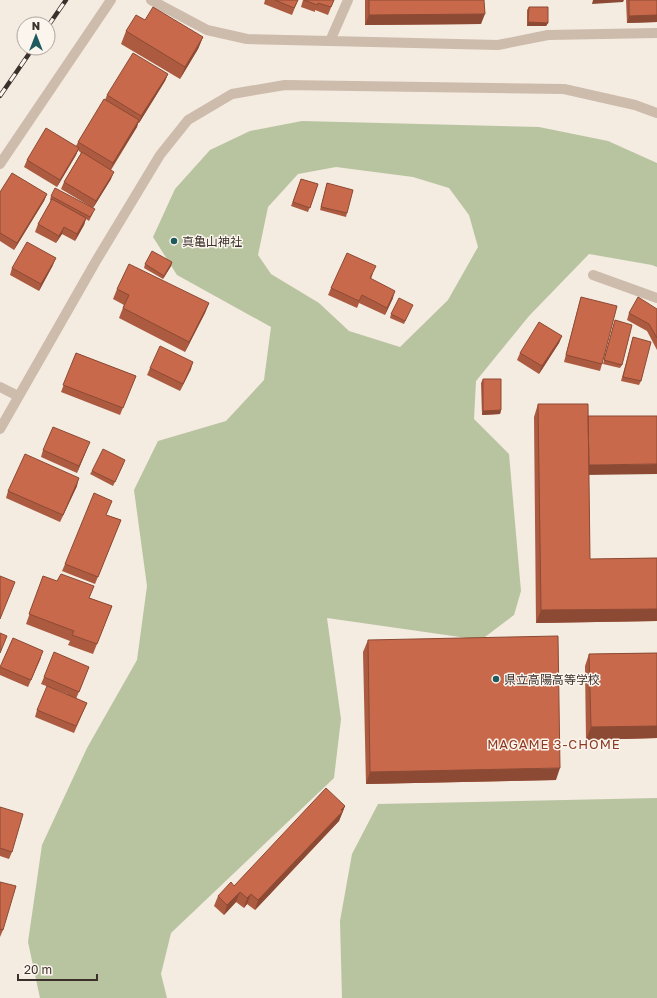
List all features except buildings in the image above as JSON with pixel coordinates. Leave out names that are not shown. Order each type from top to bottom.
[{"type":"street","points":[[0,164],[111,0]]},
{"type":"street","points":[[151,0],[207,30],[247,39],[498,46],[548,35],[657,33]]},
{"type":"street","points":[[330,41],[348,0]]},
{"type":"street","points":[[0,429],[96,261],[160,155],[188,120],[232,94],[285,85],[564,90],[635,105],[657,113]]},
{"type":"street","points":[[593,275],[657,298]]},
{"type":"street","points":[[0,387],[18,396]]},
{"type":"green space","points":[[302,121],[539,127],[608,141],[657,163],[657,267],[589,254],[529,316],[476,381],[474,419],[509,454],[521,591],[514,615],[481,640],[327,618],[341,719],[334,778],[171,933],[161,974],[167,998],[40,998],[28,942],[42,845],[87,748],[137,660],[147,586],[134,490],[158,441],[226,421],[264,380],[271,327],[177,275],[153,237],[175,189],[210,150],[250,131]],"holes":[[[336,167],[413,177],[449,188],[469,215],[478,247],[448,300],[400,347],[349,331],[319,303],[271,274],[258,255],[268,207],[298,174]]]},
{"type":"green space","points":[[657,798],[657,998],[342,998],[340,921],[352,854],[378,804]]},
{"type":"railway","points":[[55,16],[66,0]]},
{"type":"railway","points":[[0,96],[28,56]]},
{"type":"place","name":"真亀山神社","points":[[174,241]]},
{"type":"place","name":"県立高陽高等学校","points":[[496,679]]},
{"type":"district","name":"MAGAME 3-CHOME","points":[[554,744]]}]
